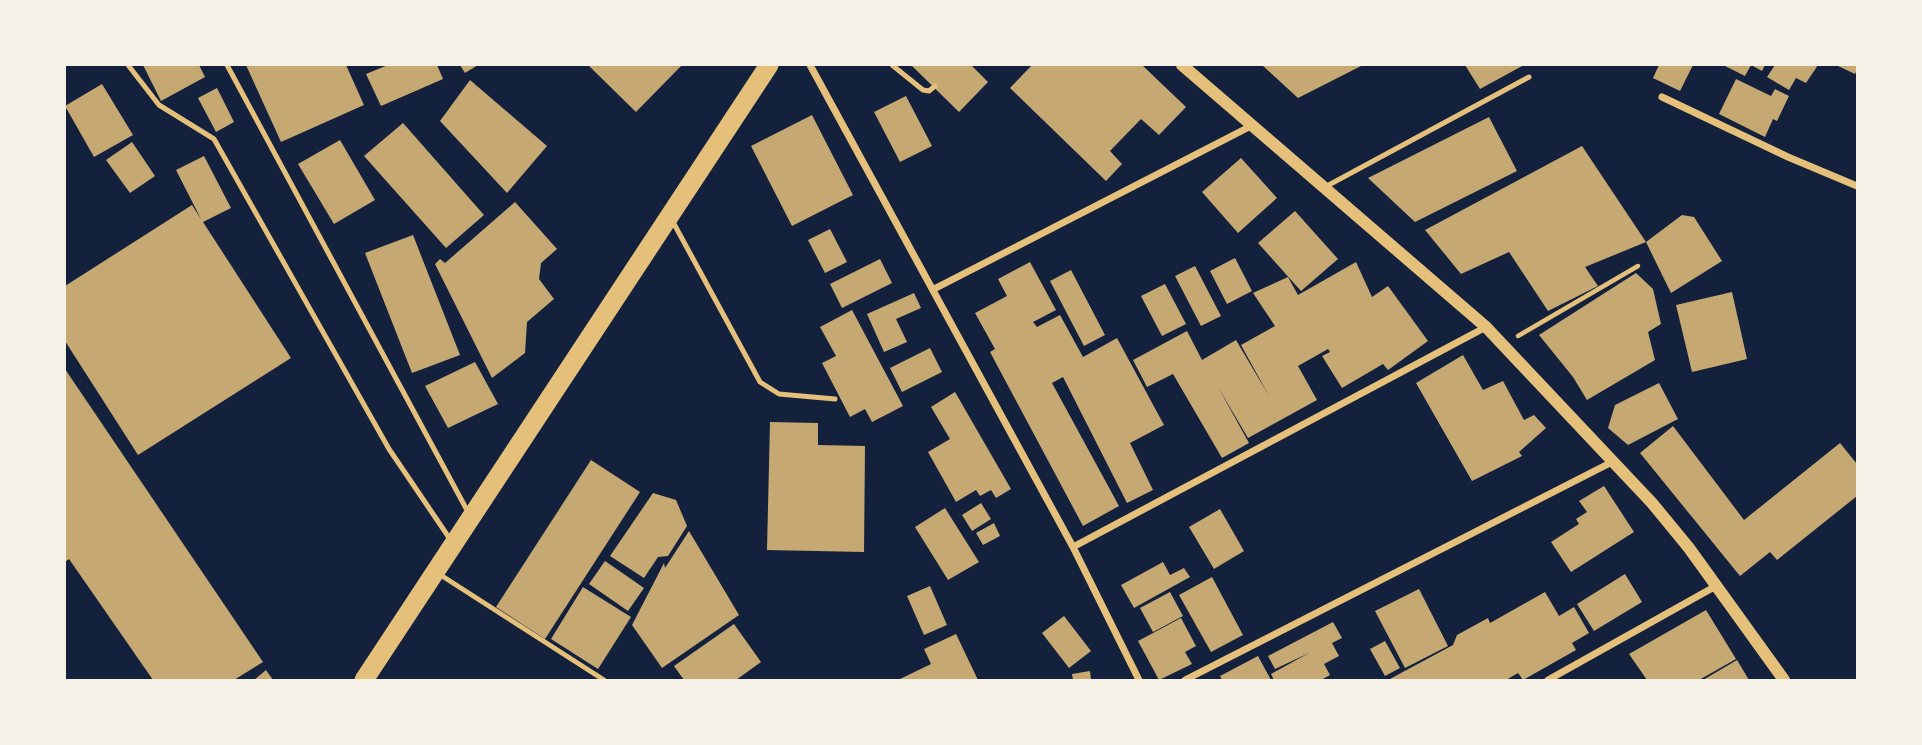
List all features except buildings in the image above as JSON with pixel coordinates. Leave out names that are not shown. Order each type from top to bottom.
[{"type":"highway","points":[[364,680],[769,65]]},
{"type":"street","points":[[810,65],[1073,547],[1139,680]]},
{"type":"street","points":[[1182,65],[1486,327],[1660,512],[1784,680]]},
{"type":"street","points":[[1662,97],[1788,157],[1857,186]]},
{"type":"street","points":[[933,289],[1253,125]]},
{"type":"street","points":[[1073,547],[1486,327]]},
{"type":"street","points":[[1185,680],[1614,461]]},
{"type":"street","points":[[1548,680],[1716,586]]},
{"type":"lane","points":[[128,65],[159,105],[214,139],[389,449],[453,544]]},
{"type":"lane","points":[[227,65],[471,517]]},
{"type":"lane","points":[[892,65],[923,90],[929,91],[936,86]]},
{"type":"lane","points":[[1325,187],[1529,77]]},
{"type":"lane","points":[[669,216],[760,382],[779,394],[835,399]]},
{"type":"lane","points":[[435,571],[604,680]]},
{"type":"path","points":[[1503,345],[1639,266]]}]
